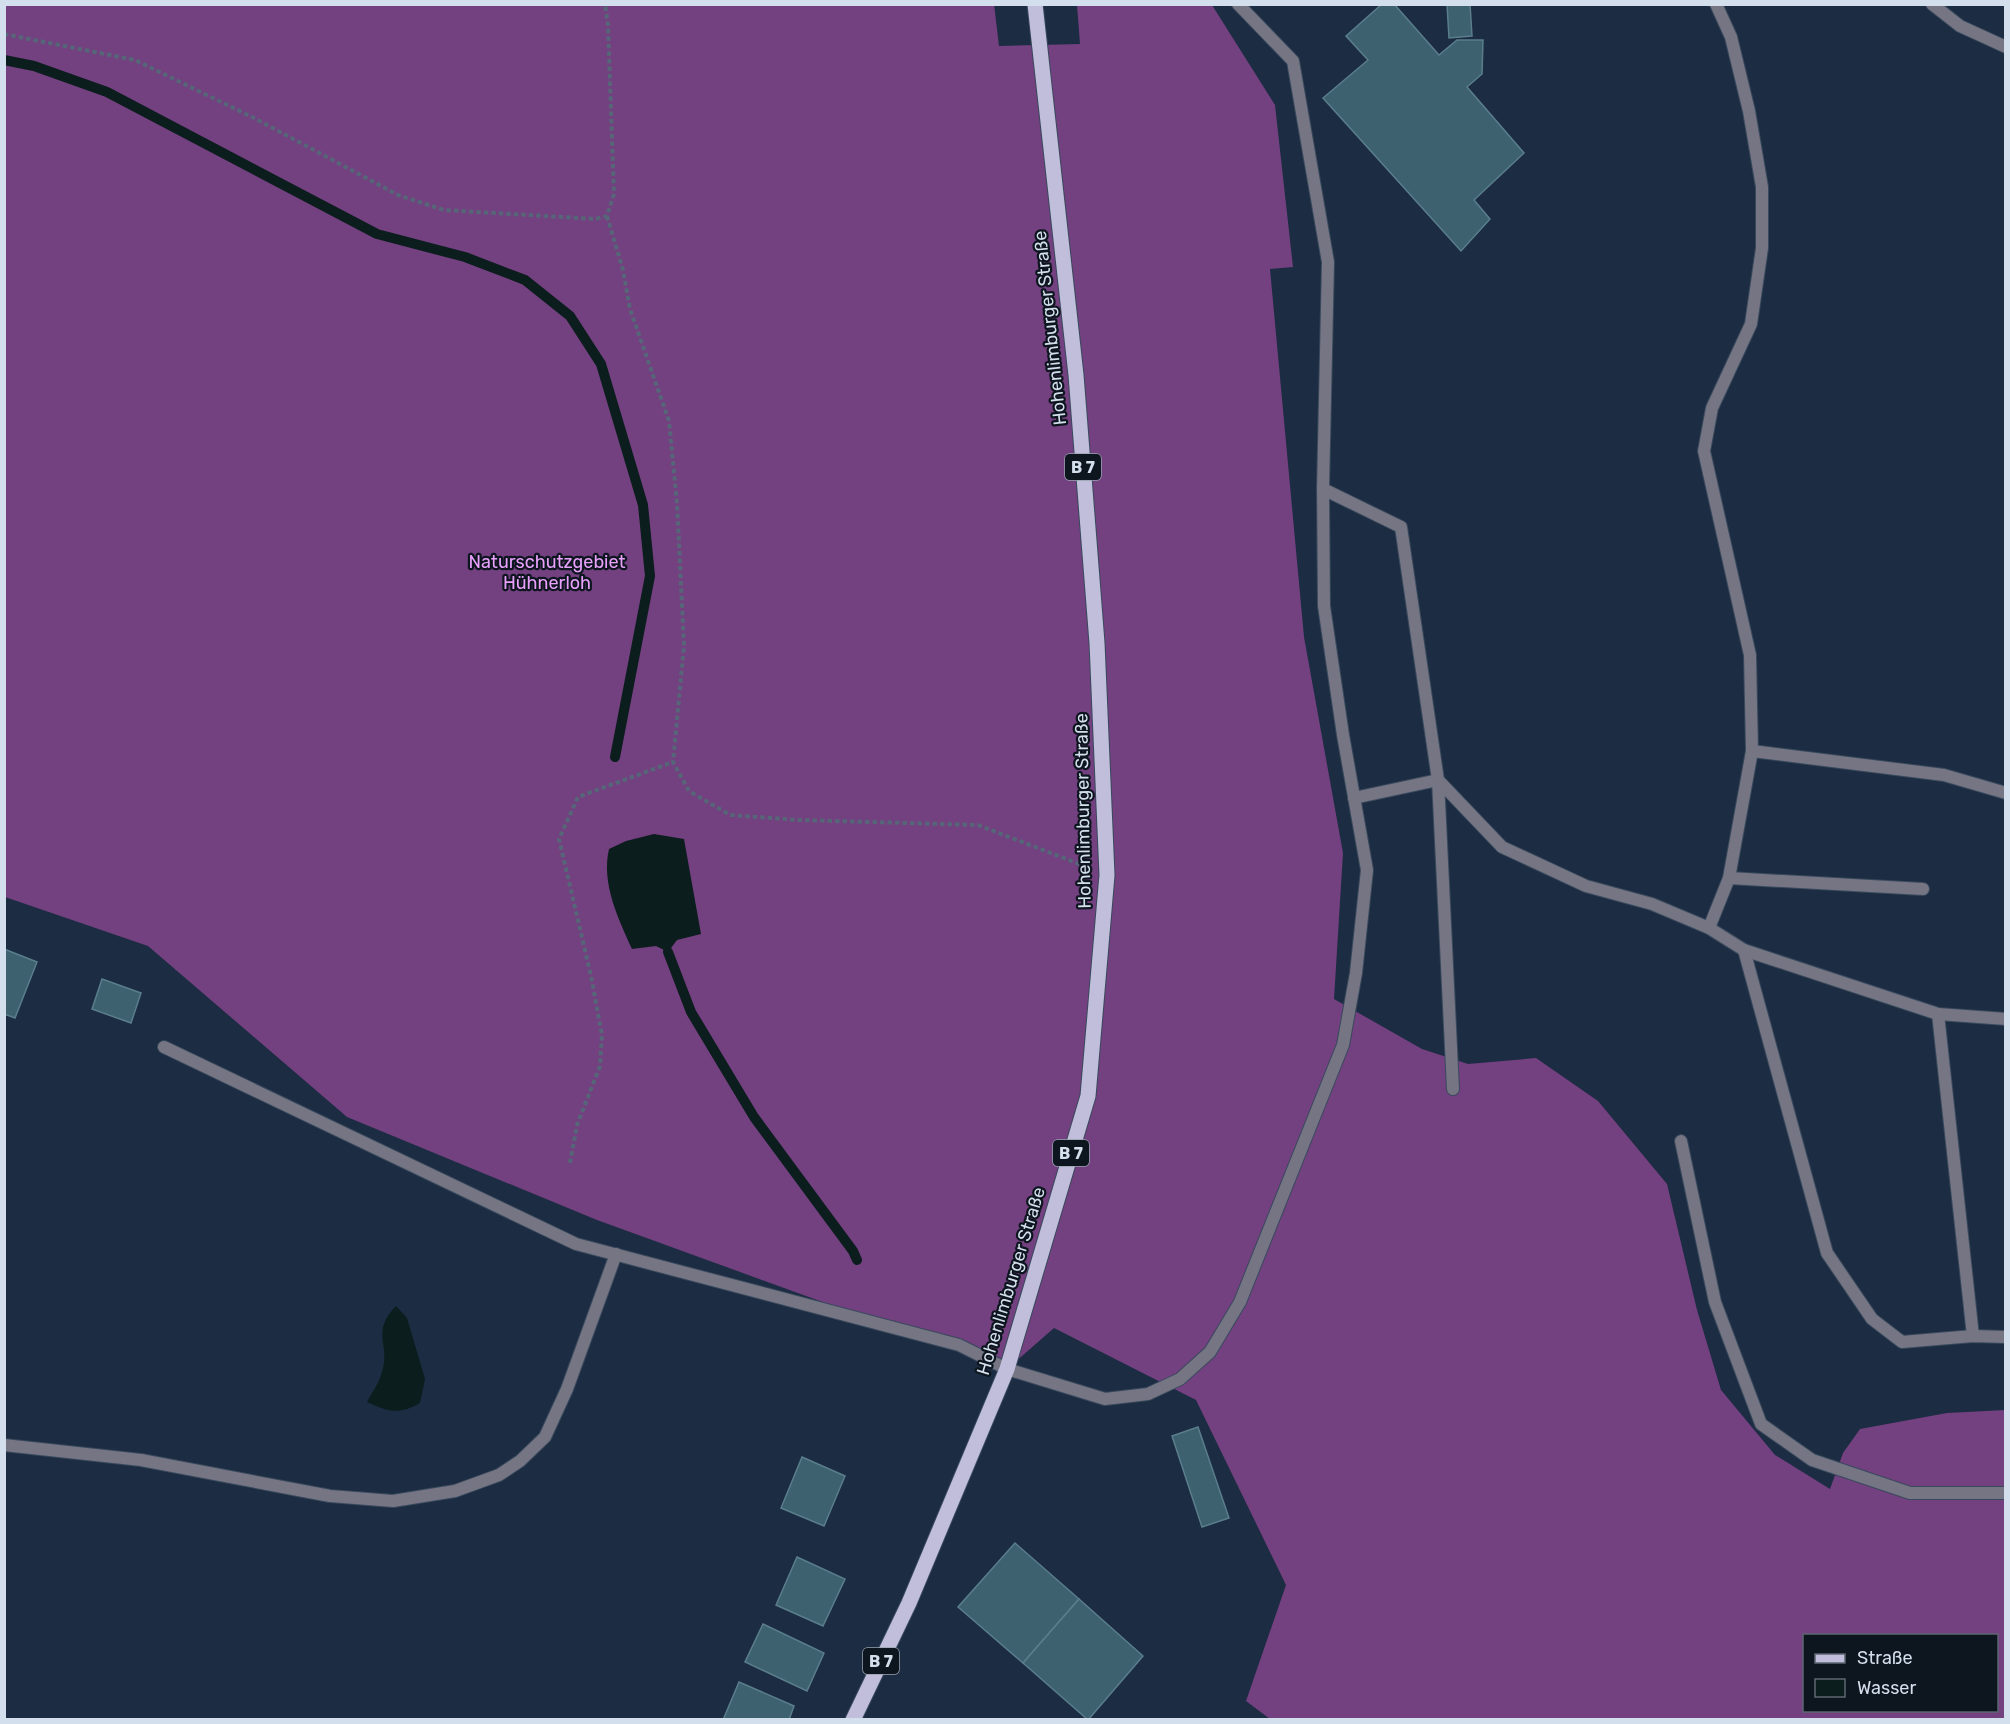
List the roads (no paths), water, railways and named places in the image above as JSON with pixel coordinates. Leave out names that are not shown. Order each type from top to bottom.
[{"type":"main road","name":"Hohenlimburger Straße","points":[[853,1719],[909,1603],[1007,1369],[1088,1096],[1107,875],[1097,643],[1076,375],[1035,4]]},
{"type":"lane","points":[[164,1047],[576,1244],[959,1345],[1007,1369],[1106,1399],[1148,1394],[1180,1379],[1210,1352],[1240,1302],[1343,1045],[1356,973],[1367,870],[1324,606],[1323,489],[1328,261],[1293,61],[1238,4]]},
{"type":"lane","points":[[1708,928],[1730,878],[1752,751],[1750,655],[1704,451],[1712,408],[1751,324],[1762,248],[1762,187],[1749,111],[1731,38],[1716,4]]},
{"type":"lane","points":[[1932,4],[1960,26],[2006,47]]},
{"type":"lane","points":[[1323,489],[1401,527],[1438,780],[1453,1089]]},
{"type":"lane","points":[[1752,751],[1944,775],[2006,793]]},
{"type":"lane","points":[[1354,798],[1438,780]]},
{"type":"lane","points":[[1438,780],[1502,847],[1586,886],[1652,904],[1708,928],[1744,950],[1938,1014],[2006,1019]]},
{"type":"lane","points":[[1730,878],[1923,889]]},
{"type":"lane","points":[[1744,950],[1827,1252],[1872,1319],[1902,1342],[1973,1336],[2006,1336]]},
{"type":"lane","points":[[1938,1014],[1973,1336]]},
{"type":"lane","points":[[1681,1142],[1715,1302],[1761,1424],[1812,1460],[1910,1493],[2006,1493]]},
{"type":"lane","points":[[4,1445],[141,1460],[330,1496],[393,1501],[455,1491],[499,1475],[520,1461],[544,1437],[567,1389],[616,1254]]},
{"type":"water","points":[[654,834],[684,839],[701,934],[677,940],[668,952],[656,946],[632,949],[612,900],[607,875],[609,849],[626,841]]},
{"type":"water","points":[[396,1306],[407,1318],[425,1379],[420,1403],[400,1411],[382,1408],[367,1402],[382,1372],[384,1323]]},
{"type":"waterway","points":[[4,60],[34,66],[107,92],[377,234],[465,257],[525,280],[570,316],[601,364],[643,505],[650,576],[615,757]]},
{"type":"waterway","points":[[668,952],[691,1012],[754,1117],[853,1251],[857,1260]]},
{"type":"park label","name":"Naturschutzgebiet Hühnerloh","points":[[547,572]]}]
